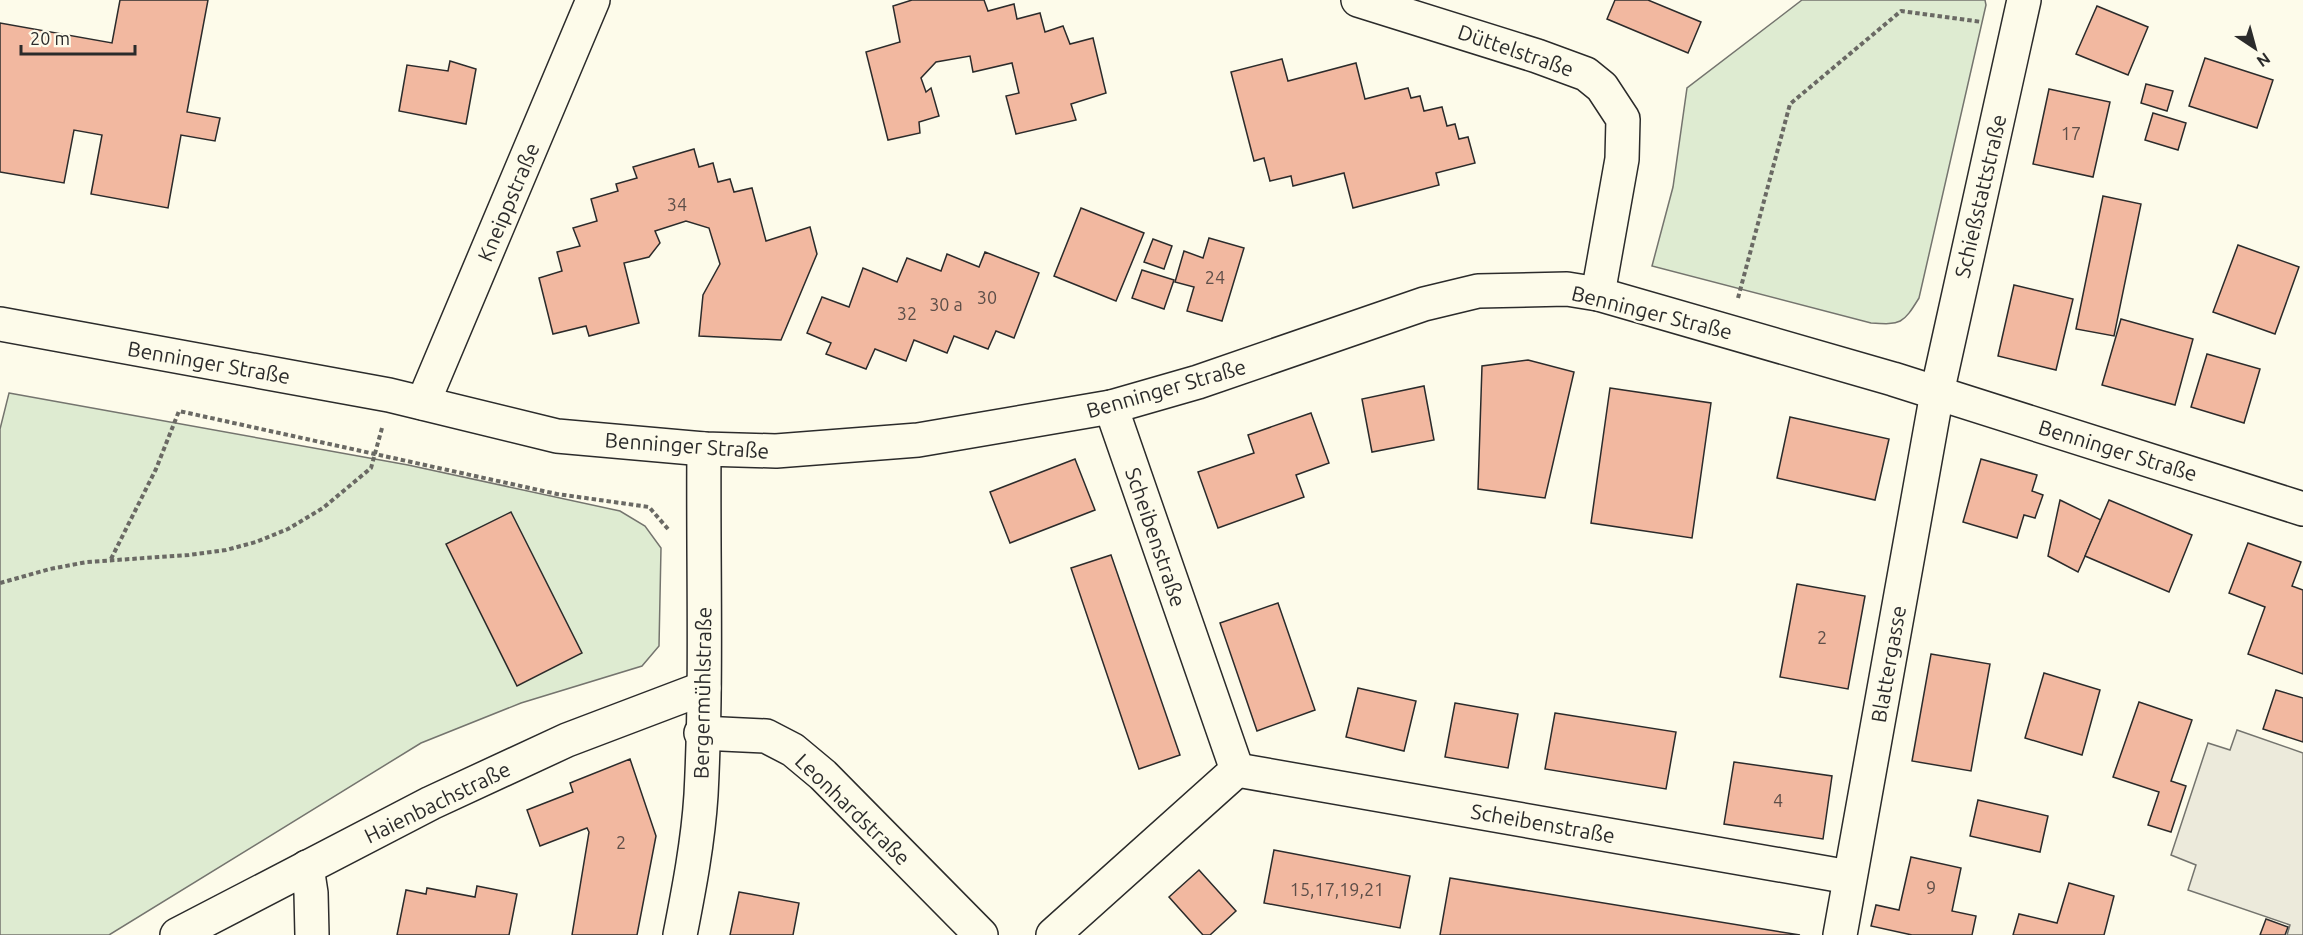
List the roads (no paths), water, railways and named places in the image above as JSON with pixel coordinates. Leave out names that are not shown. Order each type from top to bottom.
[{"type":"street","name":"Kneippstraße","points":[[423,403],[593,0]]},
{"type":"street","name":"Düttelstraße","points":[[1358,0],[1547,60],[1586,74],[1602,87],[1623,119],[1622,159],[1598,294]]},
{"type":"street","name":"Schießstattstraße","points":[[1937,393],[2021,13]]},
{"type":"street","name":"Benninger Straße","points":[[0,324],[389,395],[557,436],[704,449],[776,451],[918,440],[1000,428],[1111,407],[1198,382],[1424,304],[1478,291],[1567,290],[1598,294],[1937,393],[2303,509]]},
{"type":"street","name":"Blattergasse","points":[[1840,935],[1937,393]]},
{"type":"street","name":"Scheibenstraße","points":[[1111,407],[1237,770],[1849,877]]},
{"type":"street","name":"Bergermühlstraße","points":[[680,935],[690,881],[701,796],[704,688],[704,449]]},
{"type":"street","name":"Haienbachstraße","points":[[177,935],[431,803],[567,740],[704,688]]},
{"type":"street","name":"Leonhardstraße","points":[[701,733],[766,736],[793,750],[823,775],[981,935]]},
{"type":"street","points":[[1053,935],[1237,770]]},
{"type":"street","points":[[307,867],[311,893],[312,935]]}]
